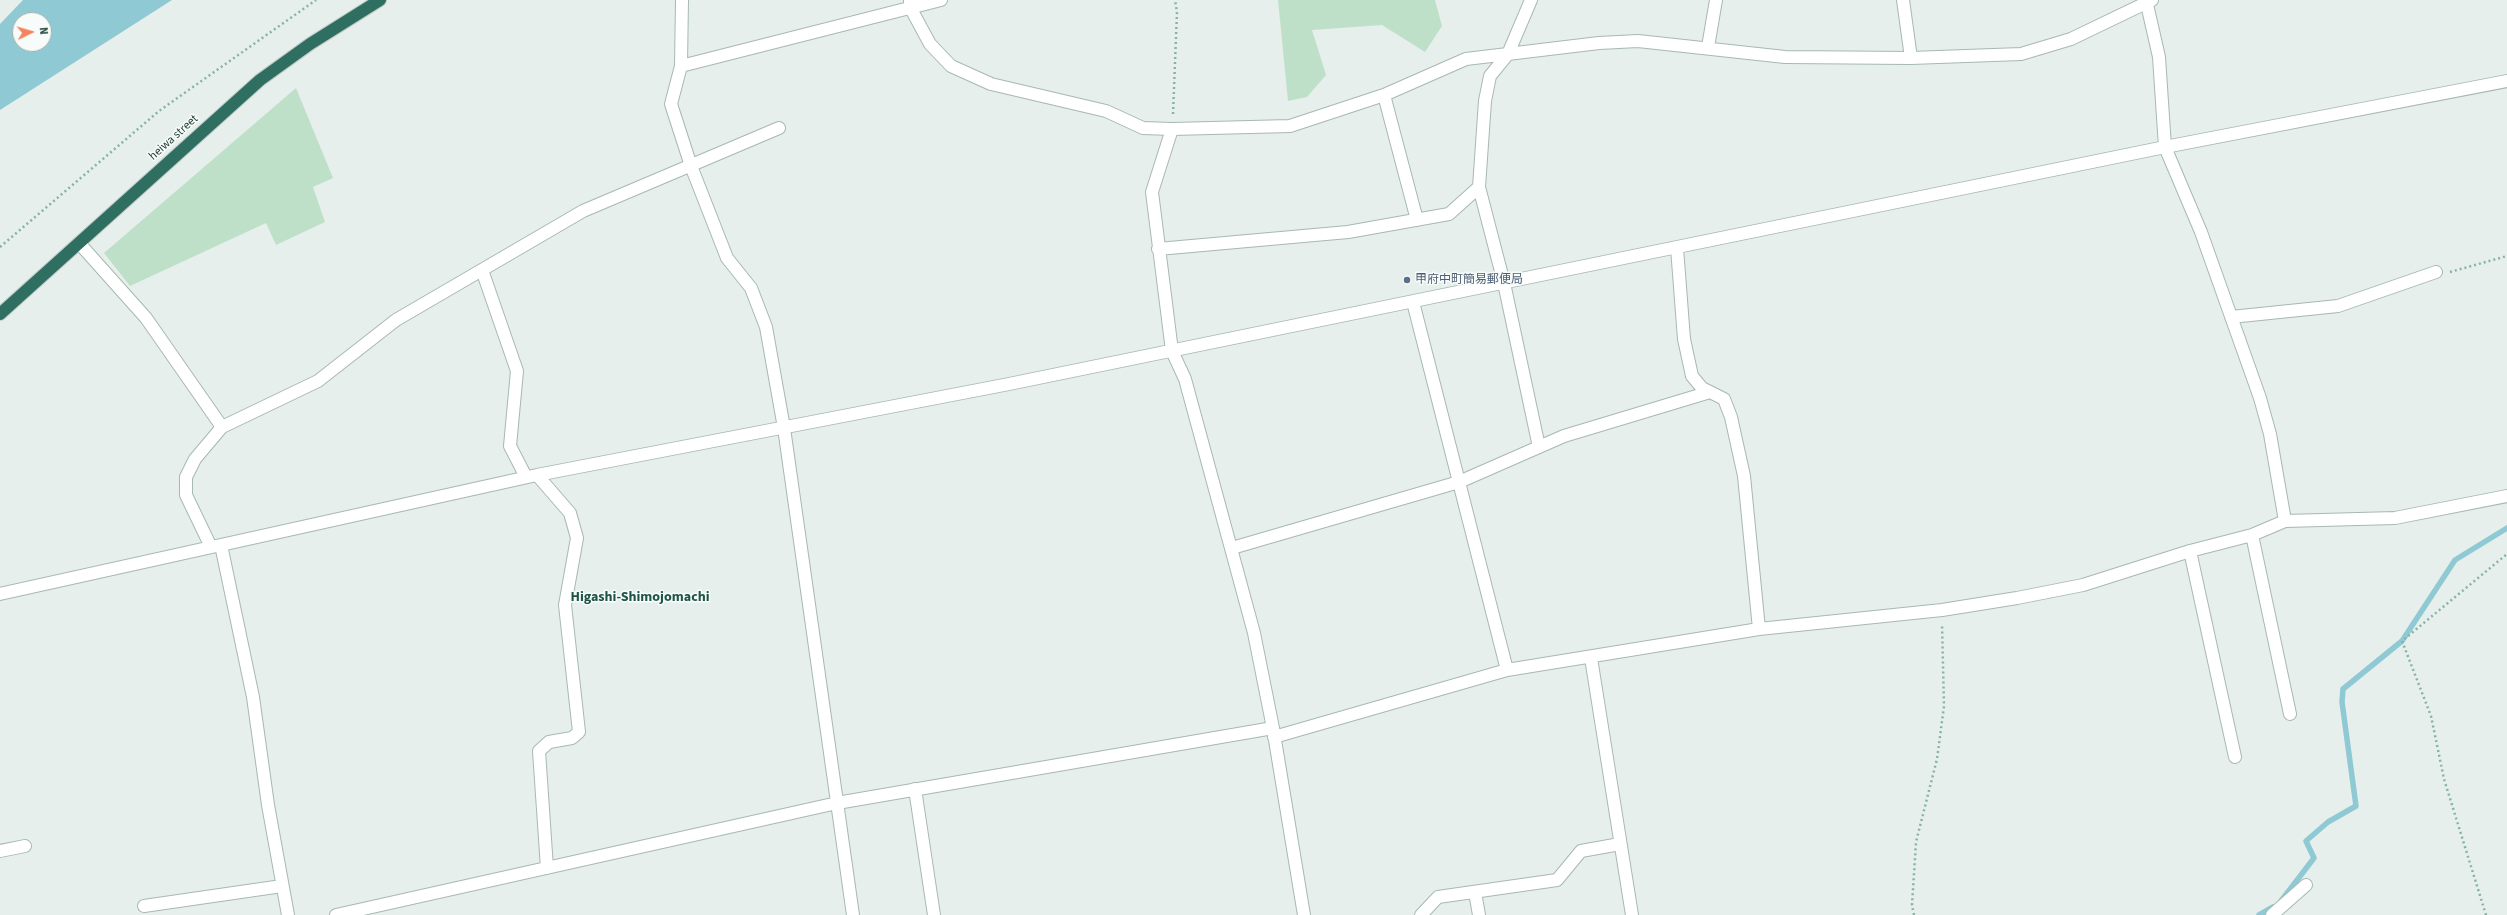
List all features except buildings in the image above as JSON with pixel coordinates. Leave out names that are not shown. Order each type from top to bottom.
[{"type":"highway","name":"heiwa street","points":[[0,314],[260,80],[310,44],[380,0]]},
{"type":"street","points":[[682,0],[681,66],[672,104],[691,166],[727,258],[751,288],[766,327],[784,428],[853,915]]},
{"type":"street","points":[[681,66],[910,3],[941,0]]},
{"type":"street","points":[[1531,0],[1508,54],[1490,76],[1485,101],[1479,187],[1504,283],[1540,447]]},
{"type":"street","points":[[1708,47],[1716,0]]},
{"type":"street","points":[[1903,0],[1911,58]]},
{"type":"street","points":[[910,3],[930,44],[951,66],[991,84],[1106,111],[1142,128],[1172,129],[1290,126],[1384,95],[1466,59],[1638,41],[1785,56],[1911,58],[2021,54],[2071,39],[2148,1],[2159,57],[2165,148],[2201,232],[2232,317],[2270,434],[2285,521]]},
{"type":"street","points":[[0,594],[532,476],[1172,351],[2165,148],[2507,81]]},
{"type":"street","points":[[1384,95],[1417,220]]},
{"type":"street","points":[[288,915],[282,886],[253,698],[216,546],[186,495],[186,477],[195,459],[222,427],[318,381],[396,320],[583,211],[779,128]]},
{"type":"street","points":[[1172,129],[1152,192],[1172,351],[1185,379],[1254,633],[1274,732],[1304,915]]},
{"type":"street","points":[[1158,249],[1348,232],[1449,214],[1479,187]]},
{"type":"street","points":[[79,243],[146,318],[222,427]]},
{"type":"street","points":[[1677,248],[1684,339],[1692,376],[1702,388],[1724,399],[1731,417],[1744,476],[1759,629]]},
{"type":"street","points":[[482,270],[517,371],[510,446],[532,476],[570,513],[577,538],[565,605],[579,732],[572,738],[549,742],[540,751],[547,868]]},
{"type":"street","points":[[2232,317],[2338,306],[2436,272]]},
{"type":"street","points":[[1413,302],[1507,670]]},
{"type":"street","points":[[1232,548],[1459,482],[1564,436],[1710,392]]},
{"type":"street","points":[[336,915],[837,803],[915,789],[1274,732],[1507,670],[1591,658],[1759,629],[1942,610],[2083,585],[2190,551],[2252,535],[2285,521],[2395,518],[2507,496]]},
{"type":"street","points":[[2252,535],[2290,714]]},
{"type":"street","points":[[2190,551],[2235,757]]},
{"type":"street","points":[[1591,658],[1632,915]]},
{"type":"street","points":[[915,789],[934,915]]},
{"type":"street","points":[[1421,915],[1438,897],[1557,880],[1581,851],[1620,844]]},
{"type":"street","points":[[0,851],[25,846]]},
{"type":"street","points":[[2272,915],[2306,885]]},
{"type":"street","points":[[144,906],[282,886]]},
{"type":"street","points":[[1475,892],[1479,915]]},
{"type":"path","points":[[0,247],[159,111],[316,0]]},
{"type":"path","points":[[1172,129],[1177,12],[1175,0]]},
{"type":"path","points":[[2436,272],[2453,272],[2507,256]]},
{"type":"path","points":[[2486,915],[2444,779],[2431,716],[2402,641],[2507,554]]},
{"type":"path","points":[[1914,915],[1912,905],[1916,842],[1937,759],[1944,706],[1942,610]]},
{"type":"green space","points":[[1278,0],[1435,0],[1442,26],[1425,52],[1382,25],[1312,30],[1326,75],[1307,97],[1288,101]]},
{"type":"green space","points":[[296,88],[333,178],[313,187],[325,222],[276,245],[266,223],[130,286],[104,253]]},
{"type":"water","points":[[23,0],[172,0],[0,110],[0,24]]},
{"type":"waterway","points":[[2281,901],[2314,858],[2306,841],[2328,822],[2356,806],[2342,702],[2343,689],[2402,641],[2455,560],[2507,528]]},
{"type":"waterway","points":[[2259,915],[2273,907]]},
{"type":"place","name":"甲府中町簡易郵便局","points":[[1407,280]]},
{"type":"district","name":"Higashi-Shimojomachi","points":[[640,598]]}]
